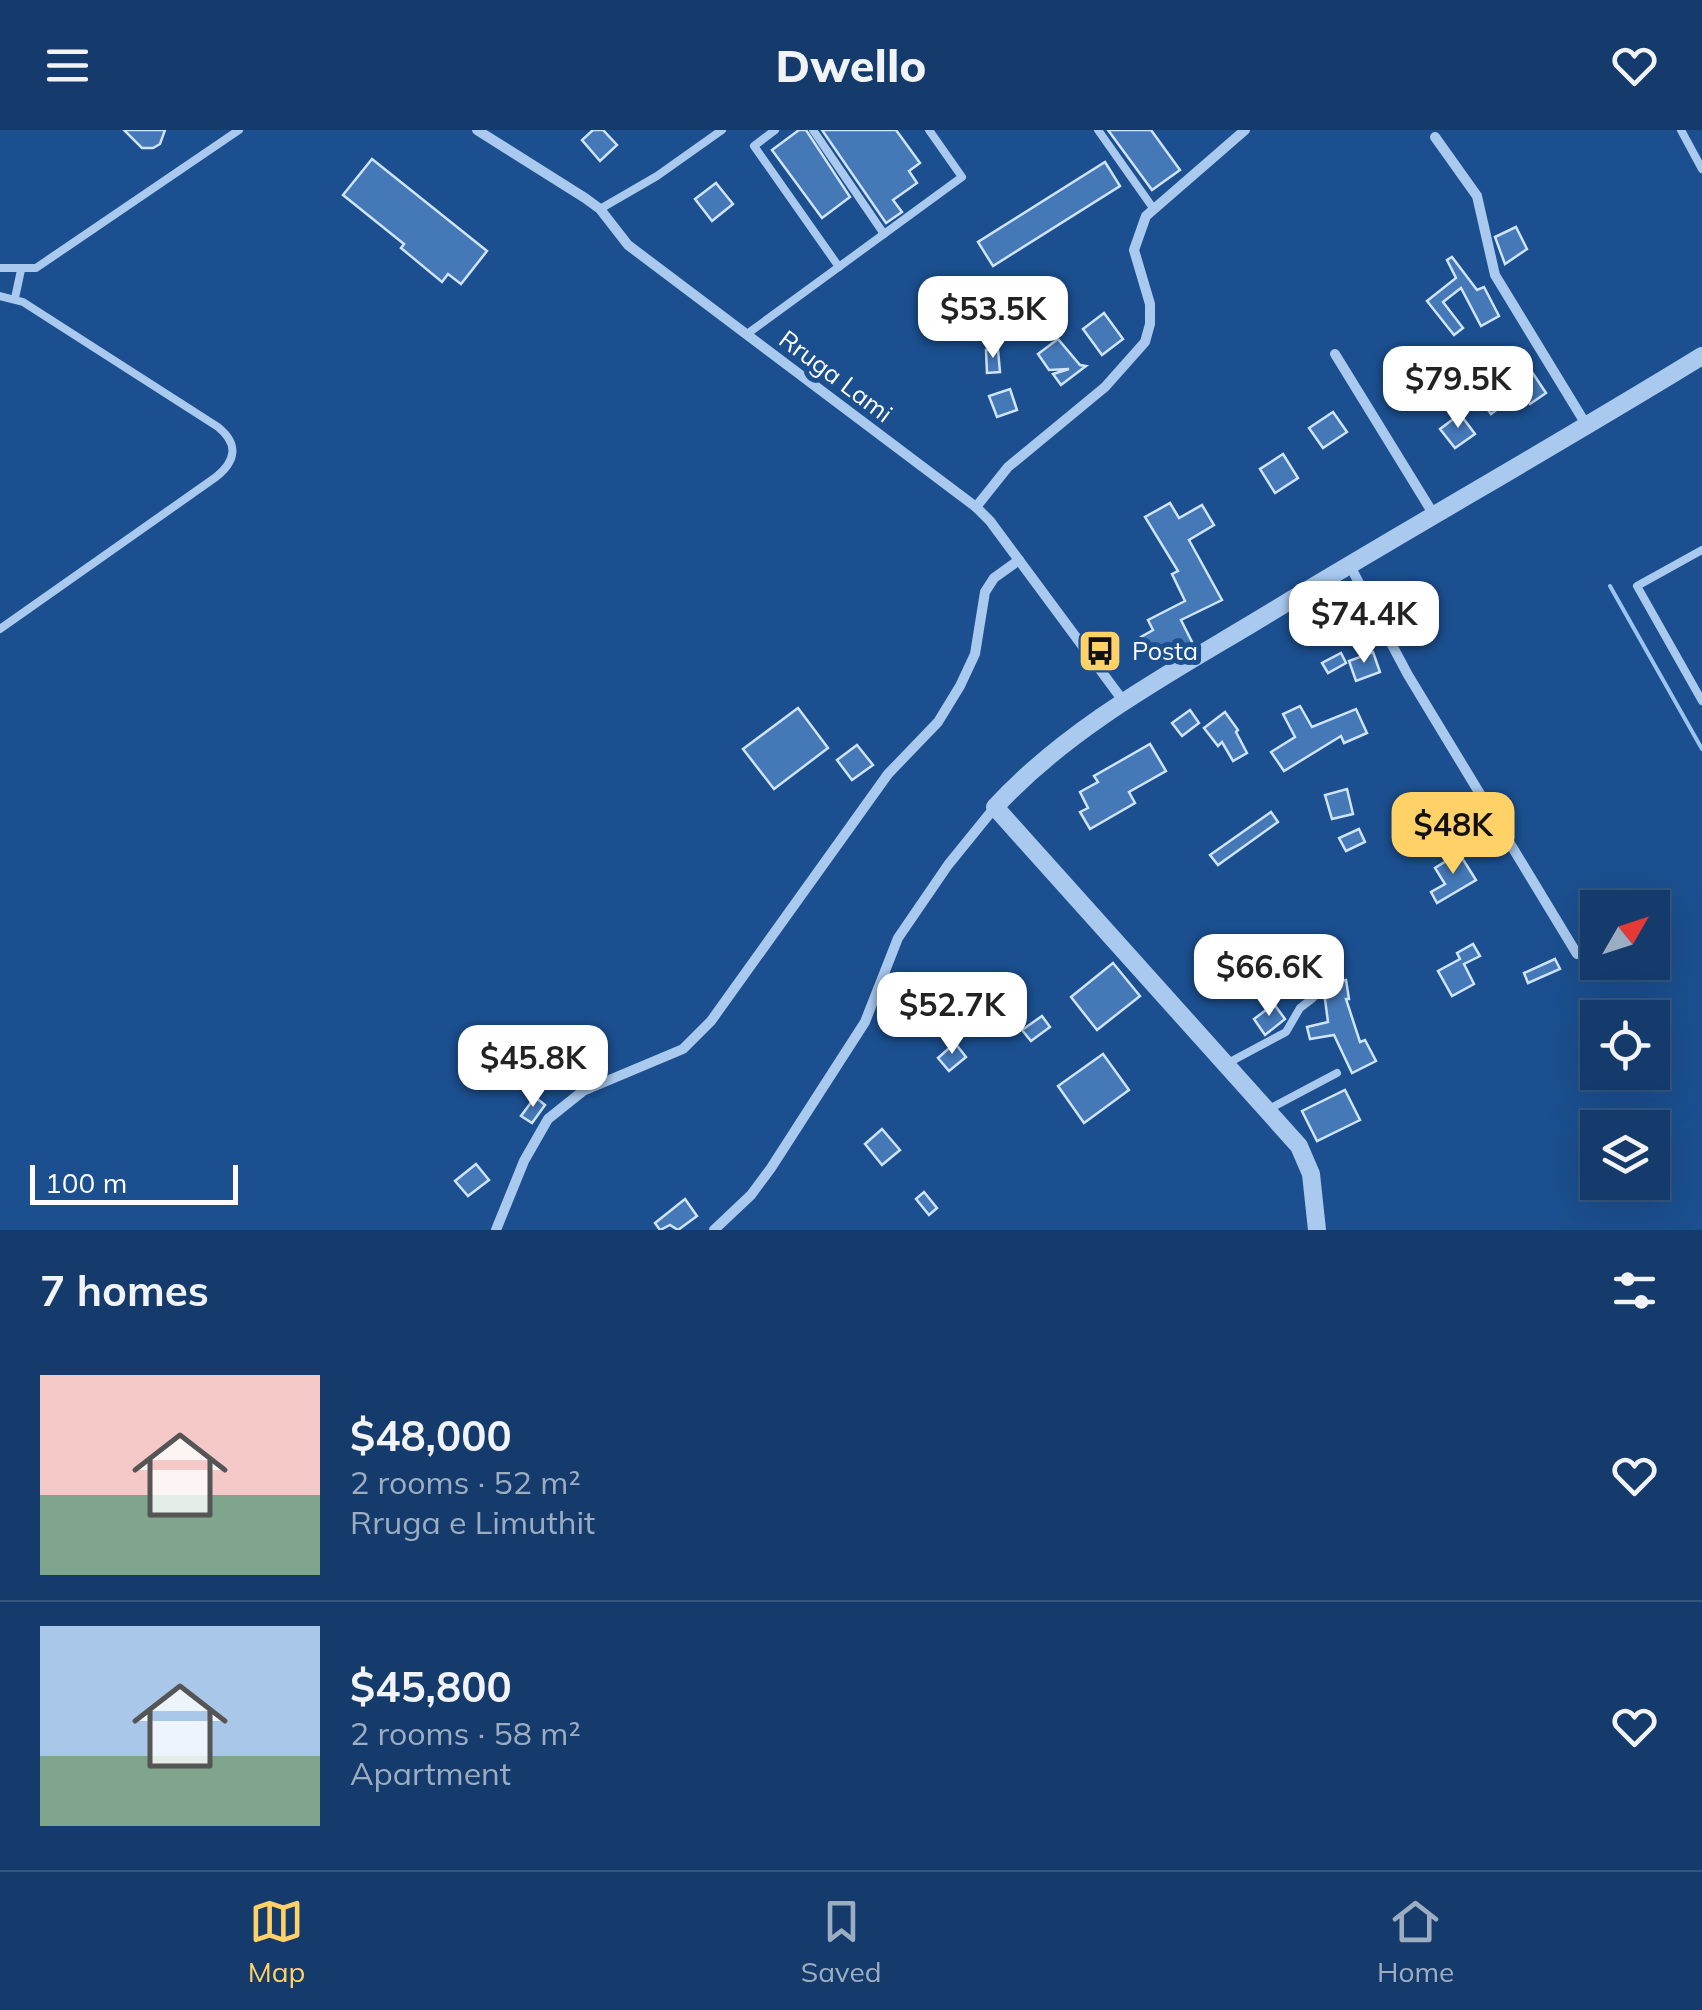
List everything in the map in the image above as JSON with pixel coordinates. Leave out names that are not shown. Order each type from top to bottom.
[{"type":"street","name":"Rruga Lami","points":[[477,130],[602,213],[628,245],[976,506],[1124,702]]},
{"type":"street","points":[[976,506],[1008,468],[1105,388],[1145,342],[1150,304],[1134,250],[1146,216],[1245,130]]},
{"type":"street","points":[[1435,136],[1477,196],[1495,275],[1587,426]]},
{"type":"street","points":[[1335,354],[1434,515]]},
{"type":"street","points":[[714,1230],[752,1195],[865,1022],[898,938],[948,865],[1036,764],[1124,702],[1349,564],[1702,356]]},
{"type":"street","points":[[496,1230],[524,1160],[548,1119],[583,1091],[683,1049],[711,1020],[888,774],[938,722],[975,654],[985,592],[994,578],[1018,560]]},
{"type":"street","points":[[1349,564],[1408,675],[1577,954]]},
{"type":"street","points":[[996,807],[1306,1157],[1317,1230]]},
{"type":"lane","points":[[0,268],[36,268],[239,130]]},
{"type":"lane","points":[[602,213],[722,130]]},
{"type":"lane","points":[[776,130],[754,146],[839,267]]},
{"type":"lane","points":[[813,130],[884,234]]},
{"type":"lane","points":[[747,334],[962,177],[930,130]]},
{"type":"lane","points":[[1098,130],[1153,208]]},
{"type":"lane","points":[[1680,130],[1702,169]]},
{"type":"lane","points":[[15,298],[21,270]]},
{"type":"lane","points":[[0,296],[15,298],[218,427],[227,434],[235,452],[233,461],[216,477],[0,629]]},
{"type":"lane","points":[[1702,550],[1638,586],[1702,701]]},
{"type":"lane","points":[[1226,1064],[1286,1032],[1300,1008],[1313,998]]},
{"type":"lane","points":[[1268,1110],[1337,1073]]},
{"type":"building","points":[[124,130],[165,130],[160,144],[142,148]]},
{"type":"building","points":[[593,130],[603,130],[617,145],[600,161],[582,140]]},
{"type":"building","points":[[799,130],[806,130],[850,197],[822,218],[772,150]]},
{"type":"building","points":[[822,130],[896,130],[920,163],[909,171],[917,183],[893,200],[902,212],[886,223]]},
{"type":"building","points":[[1108,130],[1151,130],[1180,170],[1152,190]]},
{"type":"building","points":[[372,159],[487,251],[461,284],[448,274],[442,282],[401,248],[404,244],[343,195]]},
{"type":"building","points":[[1105,162],[1120,186],[993,266],[978,242]]},
{"type":"building","points":[[716,183],[733,204],[712,221],[695,199]]},
{"type":"building","points":[[1516,227],[1527,249],[1505,264],[1495,237]]},
{"type":"building","points":[[1452,257],[1477,290],[1484,287],[1499,316],[1481,326],[1461,288],[1443,302],[1463,328],[1454,335],[1427,301],[1456,278],[1447,260]]},
{"type":"building","points":[[1104,313],[1123,339],[1102,355],[1083,329]]},
{"type":"building","points":[[1058,339],[1080,365],[1086,366],[1061,385],[1053,374],[1069,369],[1049,370],[1038,354]]},
{"type":"building","points":[[986,350],[998,350],[1000,372],[987,373]]},
{"type":"building","points":[[1532,372],[1546,393],[1530,404],[1522,391],[1491,414],[1477,395],[1497,381],[1504,390]]},
{"type":"building","points":[[1010,389],[1017,410],[997,417],[989,396]]},
{"type":"building","points":[[1333,412],[1347,432],[1323,448],[1309,428]]},
{"type":"building","points":[[1460,414],[1475,434],[1455,448],[1440,429]]},
{"type":"building","points":[[1283,454],[1298,478],[1275,493],[1260,469]]},
{"type":"building","points":[[1170,503],[1179,518],[1202,505],[1214,525],[1189,540],[1222,600],[1181,620],[1193,644],[1167,657],[1162,648],[1152,654],[1141,637],[1153,630],[1148,620],[1185,601],[1172,574],[1178,571],[1145,517]]},
{"type":"building","points":[[1373,652],[1380,672],[1356,681],[1349,661]]},
{"type":"building","points":[[1341,653],[1346,663],[1328,673],[1322,663]]},
{"type":"building","points":[[1300,706],[1312,727],[1356,709],[1367,733],[1344,743],[1341,736],[1284,771],[1271,752],[1295,737],[1283,714]]},
{"type":"building","points":[[798,708],[828,748],[774,789],[743,749]]},
{"type":"building","points":[[1190,710],[1199,723],[1182,736],[1172,723]]},
{"type":"building","points":[[1225,712],[1247,753],[1233,761],[1222,742],[1218,746],[1204,728]]},
{"type":"building","points":[[1150,744],[1166,771],[1129,792],[1135,803],[1090,829],[1080,812],[1088,808],[1080,792],[1098,782],[1094,776]]},
{"type":"building","points":[[857,745],[873,765],[852,780],[837,760]]},
{"type":"building","points":[[1347,789],[1353,814],[1332,819],[1325,795]]},
{"type":"building","points":[[1271,812],[1278,822],[1218,865],[1210,855]]},
{"type":"building","points":[[1359,829],[1365,842],[1346,851],[1339,838]]},
{"type":"building","points":[[1459,853],[1476,880],[1437,903],[1431,892],[1445,884],[1435,868]]},
{"type":"building","points":[[1473,944],[1480,956],[1464,964],[1474,984],[1452,996],[1438,971],[1460,959],[1457,953]]},
{"type":"building","points":[[1555,959],[1560,969],[1528,983],[1524,973]]},
{"type":"building","points":[[1113,963],[1140,996],[1097,1030],[1071,997]]},
{"type":"building","points":[[1346,980],[1346,999],[1360,1042],[1365,1040],[1376,1061],[1352,1073],[1334,1035],[1310,1039],[1307,1027],[1328,1022],[1323,984]]},
{"type":"building","points":[[1010,984],[1025,1002],[1004,1016],[991,1001]]},
{"type":"building","points":[[1274,1004],[1285,1019],[1265,1035],[1254,1019]]},
{"type":"building","points":[[1042,1016],[1050,1027],[1031,1041],[1022,1030]]},
{"type":"building","points":[[955,1043],[966,1057],[949,1071],[938,1058]]},
{"type":"building","points":[[1103,1054],[1129,1090],[1084,1123],[1058,1086]]},
{"type":"building","points":[[1345,1090],[1360,1120],[1317,1141],[1302,1111]]},
{"type":"building","points":[[535,1097],[545,1105],[532,1123],[521,1116]]},
{"type":"building","points":[[882,1129],[900,1150],[882,1165],[865,1144]]},
{"type":"building","points":[[476,1164],[489,1180],[468,1196],[455,1181]]},
{"type":"building","points":[[924,1192],[937,1208],[929,1215],[916,1199]]},
{"type":"building","points":[[685,1199],[697,1216],[678,1230],[670,1225],[660,1230],[655,1223]]},
{"type":"waterway","points":[[1610,586],[1702,749]]},
{"type":"place","name":"Posta","points":[[1100,651]]}]
